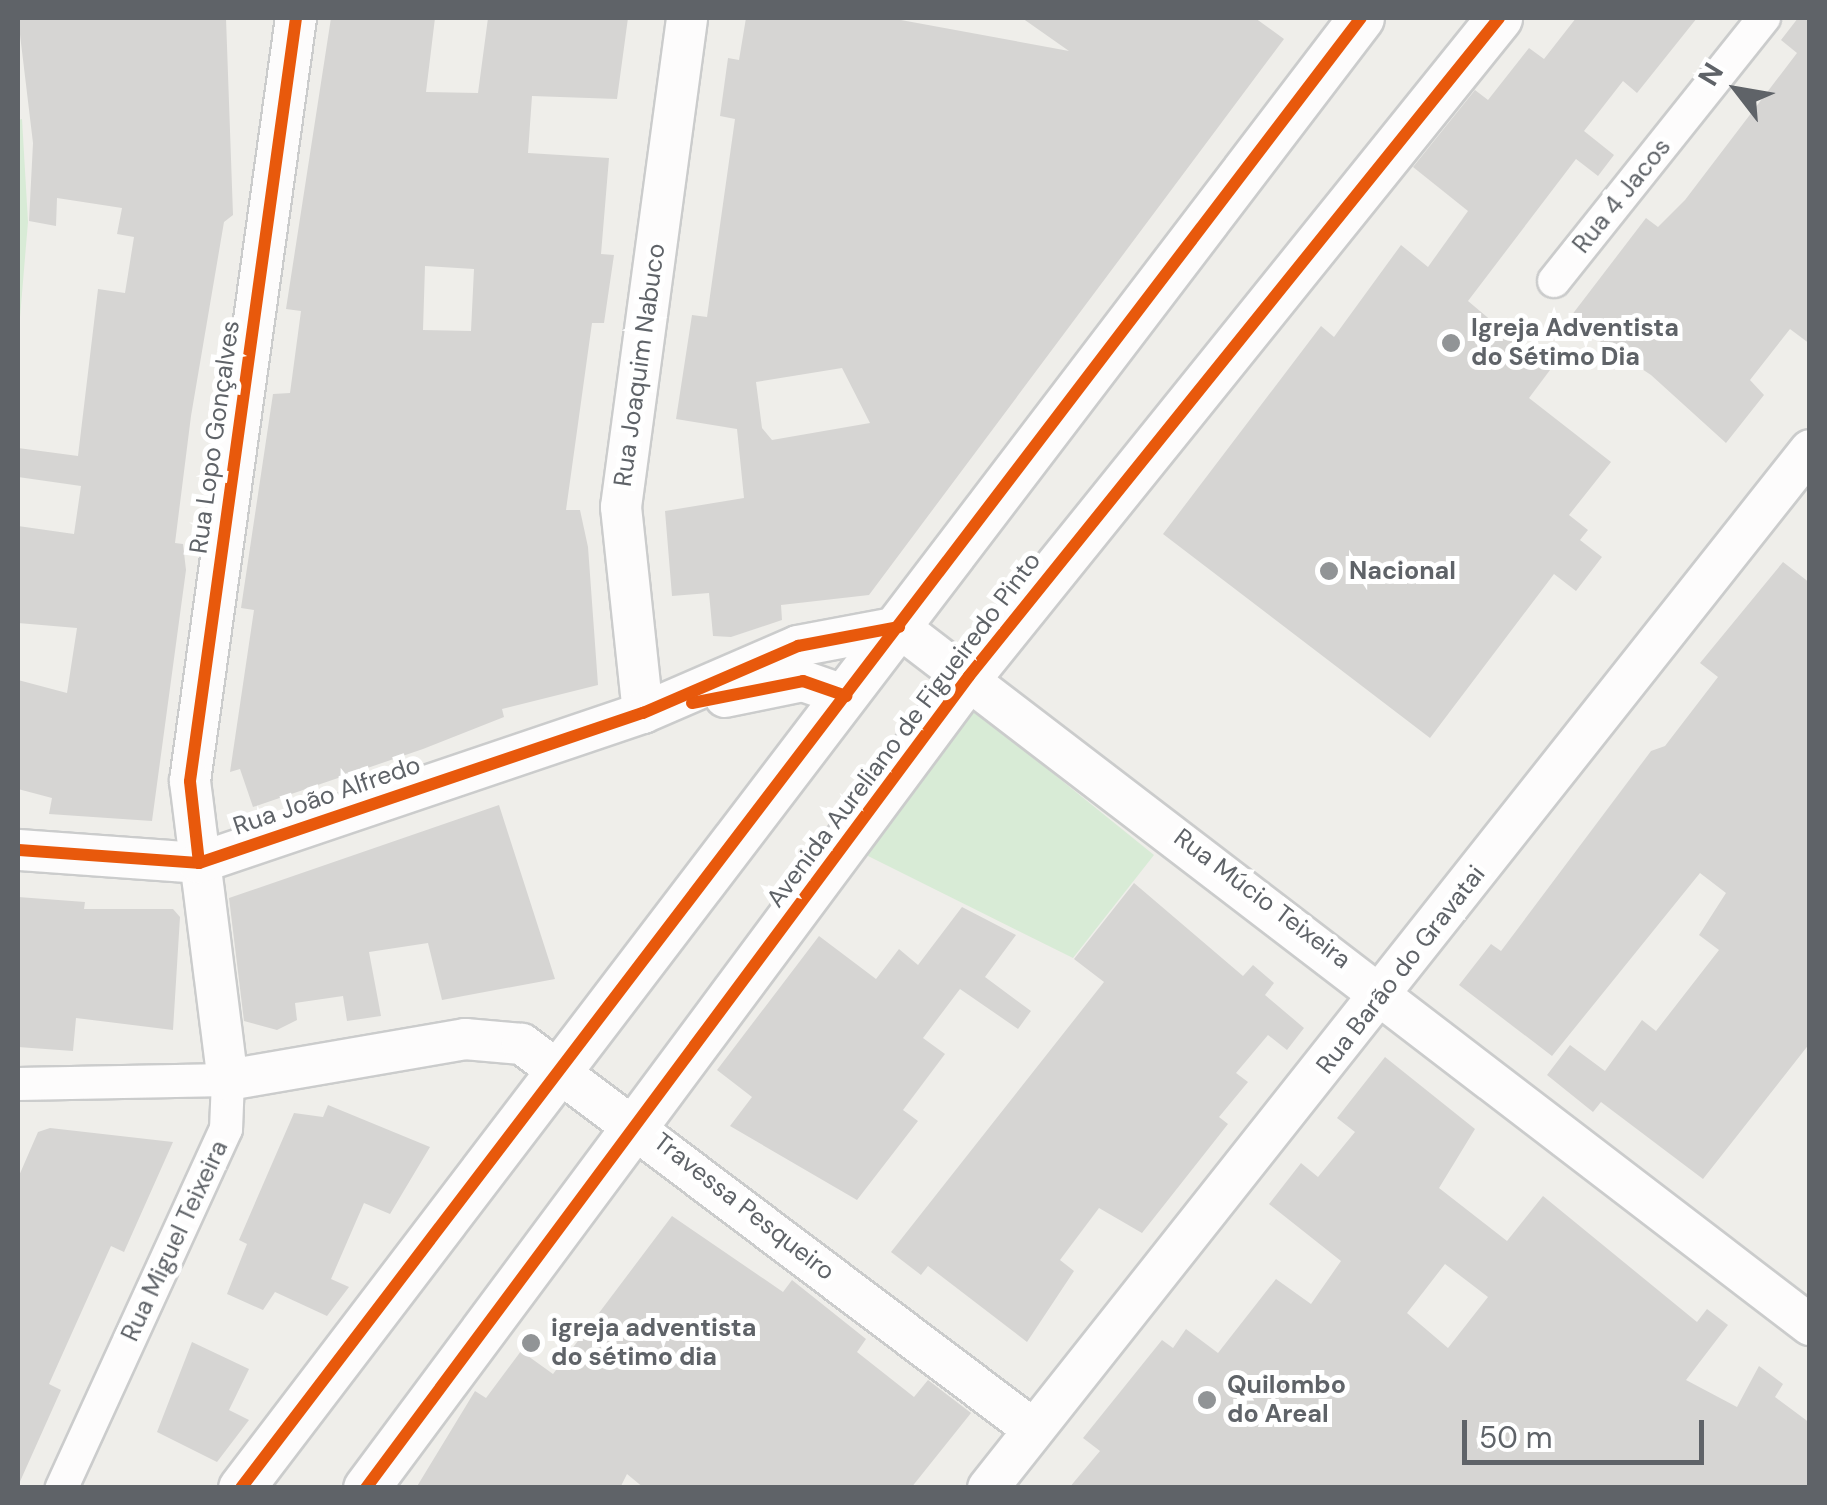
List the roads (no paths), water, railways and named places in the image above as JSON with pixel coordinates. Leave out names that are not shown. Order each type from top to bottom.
[{"type":"main road","points":[[241,1488],[1361,18]]},
{"type":"main road","name":"Avenida Aureliano de Figueiredo Pinto","points":[[366,1488],[969,676],[1499,18]]},
{"type":"street","name":"Rua Lopo Gonçalves","points":[[198,863],[190,781],[296,18]]},
{"type":"street","name":"Rua Joaquim Nabuco","points":[[642,713],[620,507],[687,18]]},
{"type":"street","name":"Rua 4 Jacos","points":[[1554,280],[1764,18]]},
{"type":"street","name":"Rua Barão do Gravatai","points":[[988,1488],[1384,993],[1810,450]]},
{"type":"street","name":"Rua João Alfredo","points":[[18,850],[198,863],[642,713],[798,646],[899,627]]},
{"type":"street","name":"Rua Múcio Teixeira","points":[[899,627],[969,676],[1384,993],[1810,1326]]},
{"type":"street","name":"Rua João Alfredo","points":[[642,713],[803,681],[846,696]]},
{"type":"street","name":"Rua Miguel Teixeira","points":[[62,1488],[226,1129],[228,1080],[198,863]]},
{"type":"street","name":"Travessa Pesqueiro","points":[[18,1084],[228,1080],[466,1039],[522,1044],[637,1124],[1033,1429]]},
{"type":"place","name":"Igreja Adventista do Sétimo Dia","points":[[1451,343]]},
{"type":"place","name":"Nacional","points":[[1329,571]]},
{"type":"place","name":"igreja adventista do sétimo dia","points":[[531,1343]]},
{"type":"place","name":"Quilombo do Areal","points":[[1207,1400]]}]
